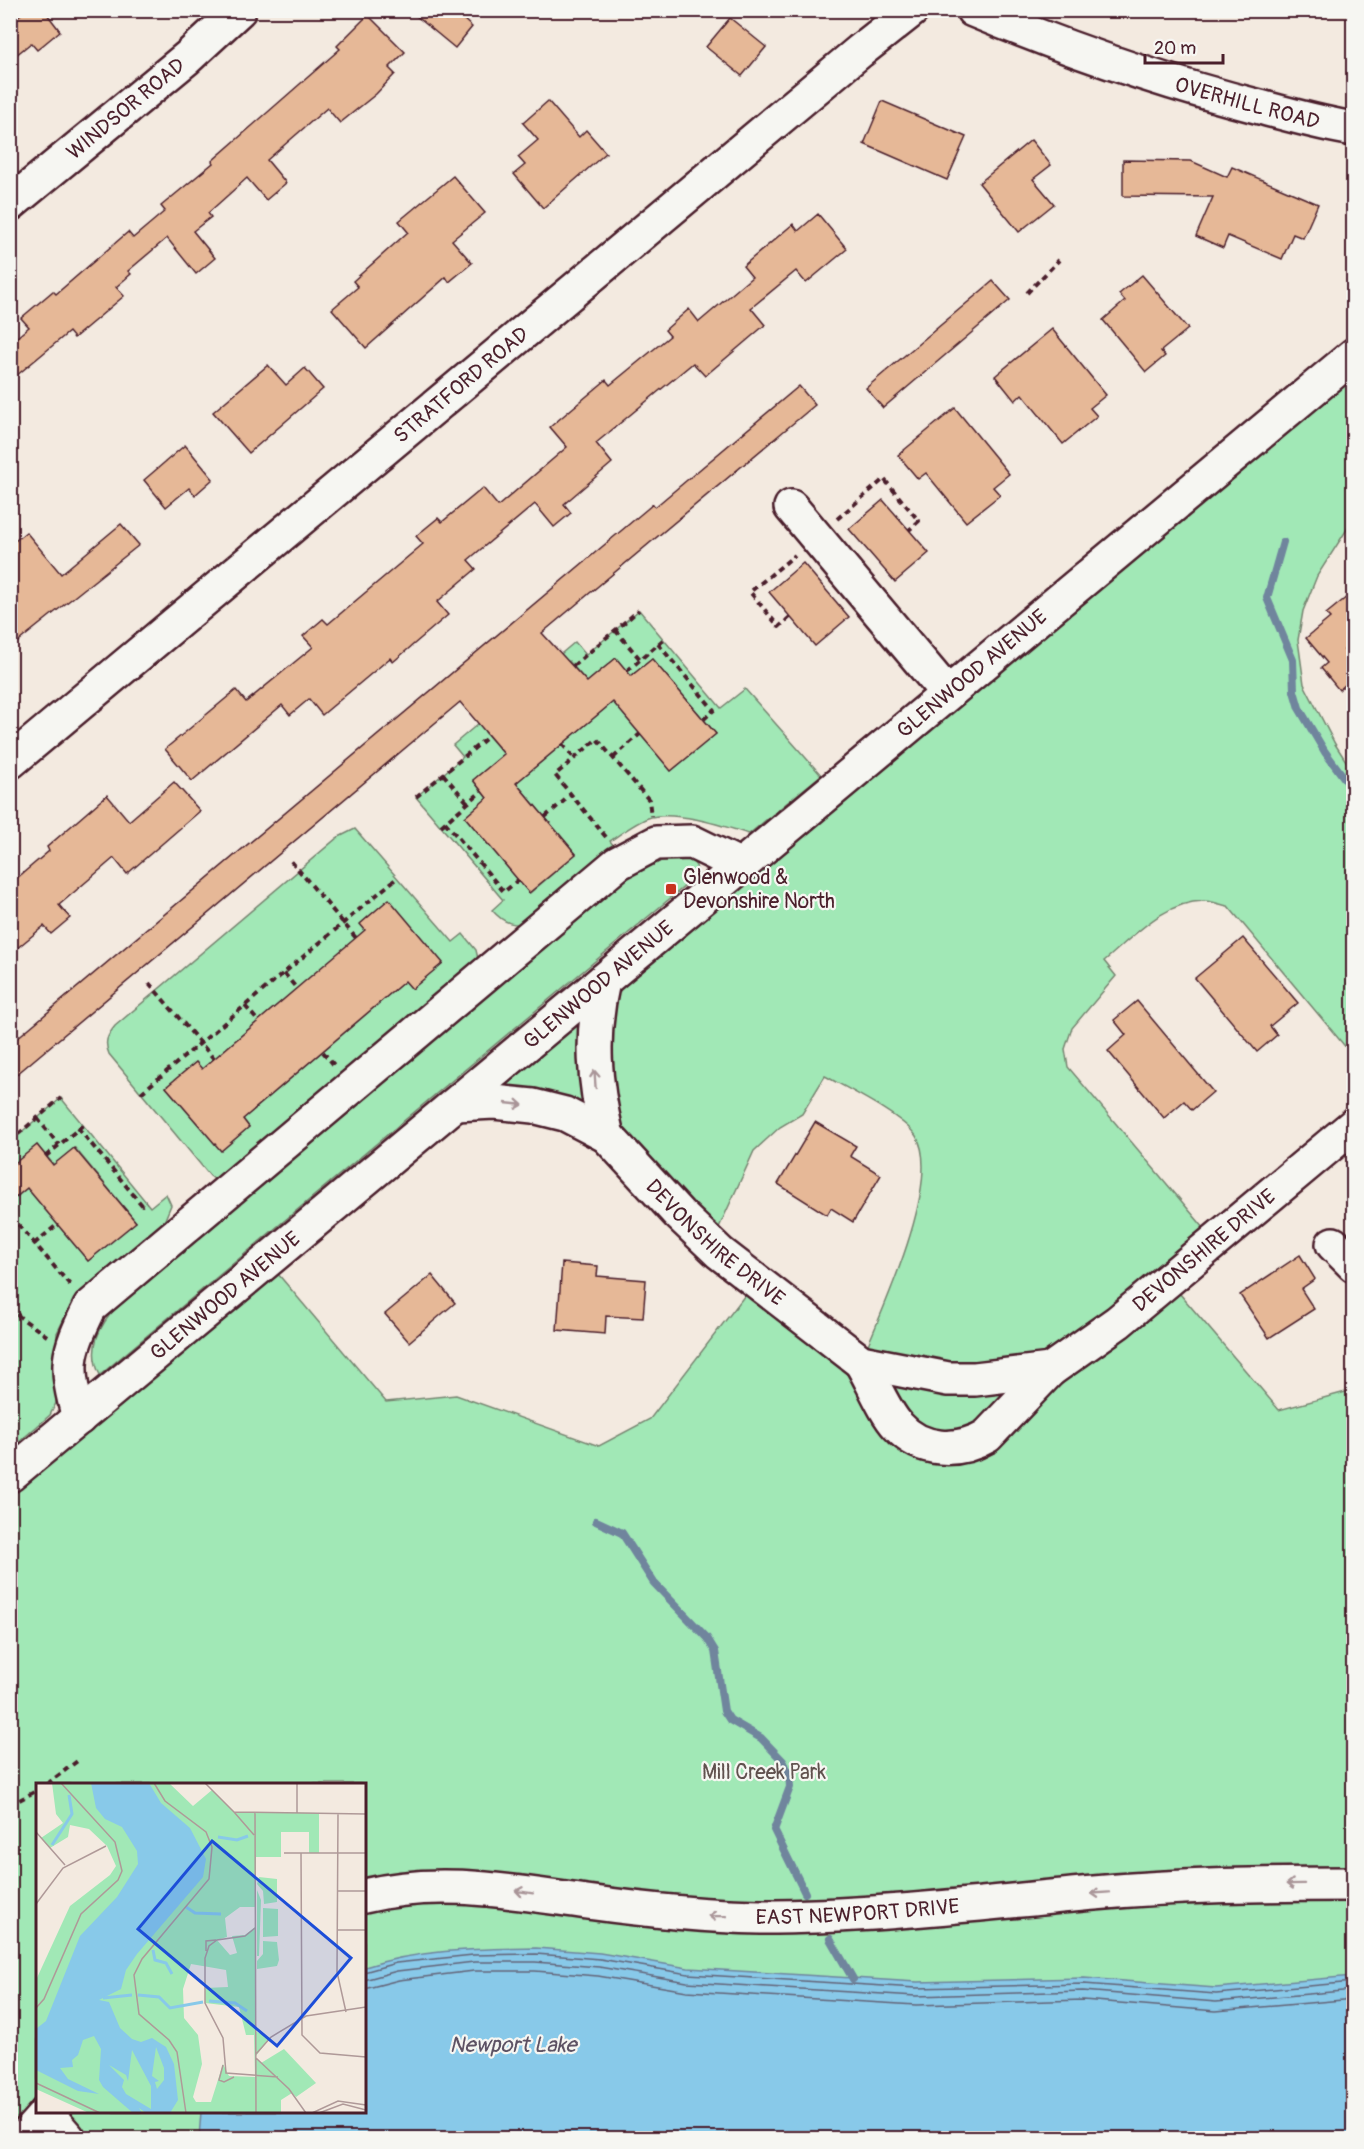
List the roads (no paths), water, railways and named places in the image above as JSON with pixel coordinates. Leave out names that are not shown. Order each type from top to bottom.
[{"type":"street","name":"WINDSOR ROAD","points":[[10,204],[187,58],[239,10]]},
{"type":"street","name":"STRATFORD ROAD","points":[[10,762],[912,10]]},
{"type":"street","name":"OVERHILL ROAD","points":[[973,10],[1044,40],[1132,71],[1352,131]]},
{"type":"street","name":"GLENWOOD AVENUE","points":[[10,1475],[1353,355]]},
{"type":"street","points":[[791,507],[947,693]]},
{"type":"street","points":[[80,1418],[68,1378],[72,1347],[90,1307],[625,860],[656,843],[692,842],[741,866]]},
{"type":"street","name":"DEVONSHIRE DRIVE","points":[[603,981],[597,1007],[594,1059],[596,1089],[607,1136]]},
{"type":"street","name":"DEVONSHIRE DRIVE","points":[[456,1104],[494,1102],[533,1106],[565,1114],[607,1136],[679,1214],[720,1253],[861,1362],[897,1426],[914,1439],[932,1447],[954,1448],[987,1436],[1050,1370],[1118,1322],[1353,1125]]},
{"type":"street","name":"DEVONSHIRE DRIVE","points":[[861,1362],[948,1379],[975,1379],[1050,1370]]},
{"type":"street","name":"EAST NEWPORT DRIVE","points":[[366,1896],[409,1889],[472,1886],[661,1912],[763,1917],[957,1907],[1164,1889],[1353,1884]]},
{"type":"street","points":[[24,2139],[46,2113]]},
{"type":"street","points":[[48,2113],[68,2139]]},
{"type":"water","name":"Newport Lake","points":[[536,1948],[600,1953],[688,1968],[917,1982],[1084,1978],[1216,1988],[1353,1976],[1353,2138],[199,2138],[201,2113],[366,2113],[366,1967],[428,1953]]},
{"type":"waterway","points":[[1283,542],[1267,598],[1293,660],[1294,691],[1299,708],[1325,752],[1354,791]]},
{"type":"waterway","points":[[596,1521],[622,1533],[654,1583],[707,1638],[715,1651],[724,1711],[730,1720],[761,1738],[783,1761],[789,1773],[790,1787],[774,1830],[805,1893]]},
{"type":"waterway","points":[[830,1939],[853,1979]]},
{"type":"place","name":"Glenwood & Devonshire North","points":[[671,889]]},
{"type":"park label","name":"Mill Creek Park","points":[[764,1772]]}]
